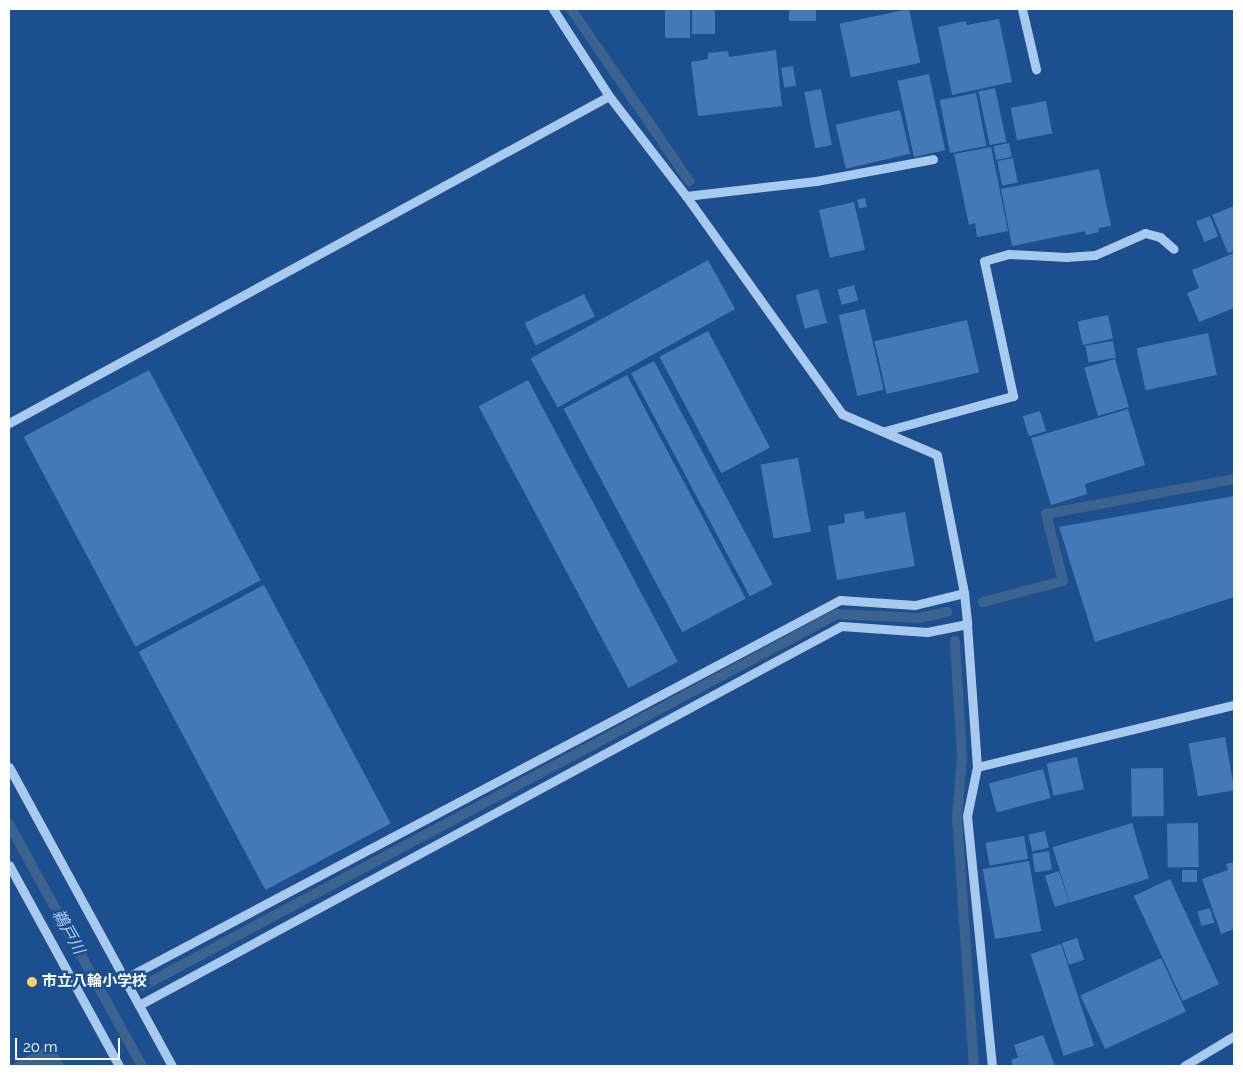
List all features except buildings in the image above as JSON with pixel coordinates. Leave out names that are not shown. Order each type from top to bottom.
[{"type":"street","points":[[553,9],[609,96],[686,196],[842,414],[886,431],[938,455],[964,593],[967,624],[977,767],[967,816],[992,1066]]},
{"type":"street","points":[[1022,9],[1036,69]]},
{"type":"street","points":[[9,423],[609,96]]},
{"type":"street","points":[[686,196],[816,180],[933,159]]},
{"type":"street","points":[[886,431],[1013,396],[984,261],[1009,254],[1066,257],[1096,255],[1145,233],[1160,237],[1174,249]]},
{"type":"street","points":[[124,979],[840,600],[915,604],[964,593]]},
{"type":"street","points":[[139,1005],[841,626],[927,632],[967,624]]},
{"type":"street","points":[[977,767],[1234,705]]},
{"type":"street","points":[[9,767],[172,1066]]},
{"type":"street","points":[[9,864],[119,1066]]},
{"type":"street","points":[[1184,1066],[1234,1036]]},
{"type":"water","points":[[52,1043],[65,1066],[9,1066]]},
{"type":"waterway","points":[[571,9],[689,181]]},
{"type":"waterway","points":[[983,602],[1063,581],[1046,514],[1234,479]]},
{"type":"waterway","points":[[143,986],[837,614],[919,618],[947,612]]},
{"type":"waterway","points":[[955,641],[962,758],[957,818],[974,1066]]},
{"type":"waterway","name":"鵜戸川","points":[[9,824],[142,1066]]},
{"type":"place","name":"市立八輪小学校","points":[[32,982]]}]
